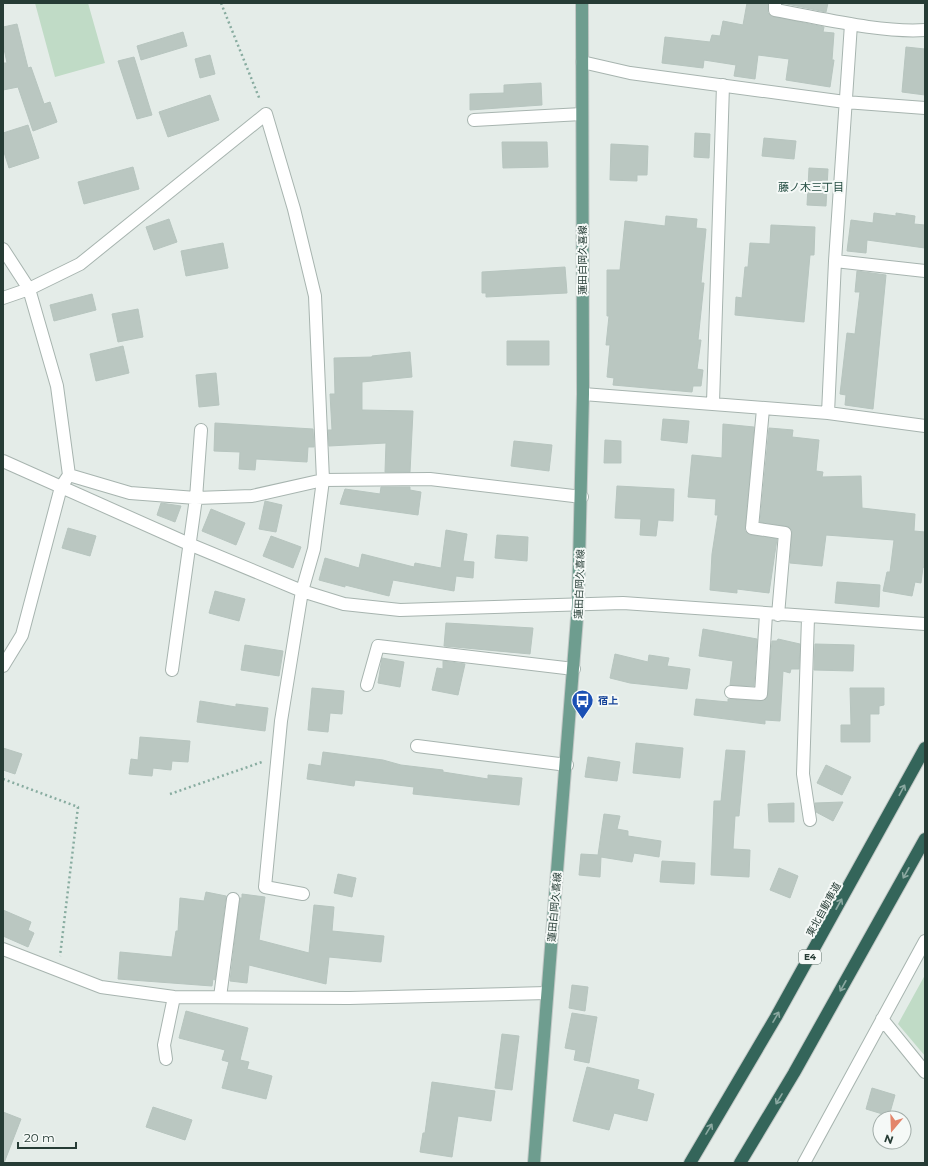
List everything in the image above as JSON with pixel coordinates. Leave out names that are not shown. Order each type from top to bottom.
[{"type":"highway","name":"東北自動車道","points":[[690,1163],[776,1017],[925,748]]},
{"type":"highway","points":[[740,1163],[794,1073],[925,839]]},
{"type":"main road","name":"蓮田白岡久喜線","points":[[534,1163],[567,765],[578,606],[582,496],[583,394],[582,3]]},
{"type":"street","points":[[775,3],[775,10],[852,24],[910,31],[925,30]]},
{"type":"street","points":[[828,413],[835,260],[845,102],[852,24]]},
{"type":"street","points":[[582,62],[630,73],[845,102],[925,108]]},
{"type":"street","points":[[713,403],[723,85]]},
{"type":"street","points":[[3,298],[29,289],[80,264],[266,114],[294,209],[315,296],[323,480],[314,549],[302,591],[282,721],[265,886],[304,894]]},
{"type":"street","points":[[474,120],[582,114]]},
{"type":"street","points":[[3,249],[29,289],[57,386],[69,475],[61,487],[22,635],[3,666]]},
{"type":"street","points":[[835,260],[925,271]]},
{"type":"street","points":[[583,394],[828,413],[925,426]]},
{"type":"street","points":[[731,692],[761,694],[785,533],[752,528],[763,408]]},
{"type":"street","points":[[172,670],[196,498],[201,430]]},
{"type":"street","points":[[3,461],[189,544],[302,591],[344,604],[400,610],[578,606],[623,603],[808,618],[924,622]]},
{"type":"street","points":[[69,475],[130,493],[196,498],[252,496],[323,480],[430,479],[582,496]]},
{"type":"street","points":[[808,618],[802,774],[810,820]]},
{"type":"street","points":[[367,685],[378,646],[574,670]]},
{"type":"street","points":[[418,746],[567,765]]},
{"type":"street","points":[[220,997],[233,899]]},
{"type":"street","points":[[804,1163],[925,941]]},
{"type":"street","points":[[3,949],[101,987],[174,997],[349,998],[547,993]]},
{"type":"street","points":[[166,1059],[164,1045],[174,997]]},
{"type":"street","points":[[882,1019],[925,1072]]},
{"type":"path","points":[[221,3],[266,114]]},
{"type":"path","points":[[170,794],[278,756]]},
{"type":"path","points":[[3,779],[78,807],[65,926],[58,970]]},
{"type":"green space","points":[[35,3],[88,3],[105,63],[55,77]]},
{"type":"green space","points":[[925,975],[925,1056],[898,1024]]},
{"type":"building","points":[[747,3],[768,3],[768,13],[771,16],[824,27],[823,32],[834,33],[832,60],[834,60],[830,87],[786,80],[789,59],[758,55],[755,79],[734,76],[736,65],[704,60],[703,68],[662,63],[665,37],[710,42],[712,35],[720,36],[723,21],[743,25]]},
{"type":"building","points":[[782,3],[828,3],[826,12]]},
{"type":"building","points":[[17,24],[28,68],[31,67],[44,104],[50,102],[57,122],[33,131],[18,87],[3,90],[3,63],[7,63],[3,44],[3,27]]},
{"type":"building","points":[[183,32],[187,46],[141,60],[137,46]]},
{"type":"building","points":[[906,47],[925,49],[925,95],[902,92]]},
{"type":"building","points":[[210,55],[215,74],[200,78],[195,59]]},
{"type":"building","points":[[134,57],[152,115],[137,119],[118,61]]},
{"type":"building","points":[[541,83],[542,105],[470,110],[470,94],[504,93],[504,85]]},
{"type":"building","points":[[210,95],[219,120],[168,137],[159,112]]},
{"type":"building","points":[[28,125],[39,158],[9,168],[3,149],[3,133]]},
{"type":"building","points":[[695,133],[710,134],[709,158],[694,157]]},
{"type":"building","points":[[764,138],[796,141],[794,159],[762,156]]},
{"type":"building","points":[[502,142],[547,142],[548,167],[503,168]]},
{"type":"building","points":[[611,144],[648,146],[647,175],[637,175],[637,181],[610,180]]},
{"type":"building","points":[[133,167],[139,189],[84,204],[78,182]]},
{"type":"building","points":[[809,168],[828,169],[826,206],[807,205]]},
{"type":"building","points":[[874,213],[896,216],[896,213],[915,216],[914,224],[925,225],[925,248],[867,240],[866,253],[847,251],[851,220],[873,223]]},
{"type":"building","points":[[666,216],[697,219],[696,228],[706,229],[701,283],[704,283],[698,340],[701,340],[697,369],[703,370],[701,386],[693,386],[692,392],[613,385],[614,378],[607,377],[610,345],[606,345],[609,316],[607,316],[607,270],[620,270],[625,221],[665,226]]},
{"type":"building","points":[[169,219],[177,242],[154,250],[146,227]]},
{"type":"building","points":[[771,225],[815,227],[814,255],[810,255],[804,322],[735,315],[736,297],[742,298],[745,267],[748,267],[750,243],[770,244]]},
{"type":"building","points":[[223,243],[228,268],[186,276],[181,251]]},
{"type":"building","points":[[565,267],[567,293],[486,297],[486,293],[482,293],[482,272]]},
{"type":"building","points":[[857,271],[886,275],[873,409],[845,405],[846,395],[840,394],[847,333],[855,334],[860,292],[855,292]]},
{"type":"building","points":[[92,294],[96,310],[54,321],[50,305]]},
{"type":"building","points":[[138,309],[143,337],[118,342],[112,314]]},
{"type":"building","points":[[507,341],[549,341],[549,365],[507,365]]},
{"type":"building","points":[[123,346],[129,373],[96,381],[90,354]]},
{"type":"building","points":[[410,352],[412,377],[362,382],[362,410],[413,411],[410,472],[385,472],[386,443],[329,446],[328,430],[332,430],[330,394],[335,394],[334,358],[372,357]]},
{"type":"building","points":[[216,373],[219,405],[199,407],[196,375]]},
{"type":"building","points":[[663,419],[689,421],[687,443],[661,440]]},
{"type":"building","points":[[215,423],[313,429],[314,447],[308,447],[307,462],[256,459],[255,470],[239,469],[240,452],[214,451]]},
{"type":"building","points":[[723,424],[754,427],[745,531],[751,535],[777,539],[769,593],[737,589],[737,593],[710,590],[712,554],[718,515],[715,515],[716,499],[688,497],[692,455],[722,458]]},
{"type":"building","points":[[769,428],[793,430],[792,437],[819,440],[816,471],[823,472],[822,477],[861,476],[862,508],[915,514],[914,531],[925,532],[925,568],[923,567],[921,583],[915,582],[912,596],[883,591],[887,572],[890,572],[894,540],[826,535],[822,566],[790,563],[792,530],[786,526],[760,522]]},
{"type":"building","points":[[605,440],[621,441],[621,463],[604,463]]},
{"type":"building","points":[[514,441],[552,445],[549,471],[511,466]]},
{"type":"building","points":[[617,486],[674,489],[673,521],[658,520],[656,536],[640,535],[641,519],[615,518]]},
{"type":"building","points":[[381,487],[410,487],[410,490],[421,492],[418,515],[340,504],[345,489],[380,494]]},
{"type":"building","points":[[265,501],[282,505],[276,532],[259,529]]},
{"type":"building","points":[[161,503],[181,506],[175,522],[157,515]]},
{"type":"building","points":[[211,509],[245,523],[236,545],[202,531]]},
{"type":"building","points":[[68,528],[96,536],[90,556],[62,548]]},
{"type":"building","points":[[446,530],[467,534],[463,561],[474,562],[473,578],[456,576],[454,591],[393,580],[389,596],[319,580],[325,558],[359,568],[362,554],[414,567],[415,563],[441,568]]},
{"type":"building","points":[[497,535],[528,537],[527,561],[495,558]]},
{"type":"building","points":[[271,536],[301,547],[293,568],[263,556]]},
{"type":"building","points":[[837,582],[880,585],[879,607],[835,603]]},
{"type":"building","points":[[215,591],[245,599],[239,621],[209,613]]},
{"type":"building","points":[[446,623],[533,628],[530,654],[444,646]]},
{"type":"building","points":[[703,629],[757,639],[754,686],[730,685],[733,661],[699,656]]},
{"type":"building","points":[[778,639],[800,644],[799,669],[791,669],[790,673],[783,671],[780,721],[765,720],[765,724],[694,715],[696,699],[728,702],[728,699],[760,701],[767,698],[772,641],[777,641]]},
{"type":"building","points":[[815,644],[854,645],[853,671],[814,670]]},
{"type":"building","points":[[245,645],[283,651],[279,676],[241,670]]},
{"type":"building","points":[[615,654],[648,662],[649,655],[669,658],[667,666],[690,669],[687,689],[630,683],[610,678]]},
{"type":"building","points":[[382,658],[404,662],[400,687],[378,683]]},
{"type":"building","points":[[443,661],[465,664],[458,695],[432,690],[437,668],[443,669]]},
{"type":"building","points":[[312,688],[344,691],[342,714],[330,713],[328,732],[308,730]]},
{"type":"building","points":[[850,688],[884,688],[884,705],[879,706],[879,714],[870,714],[870,742],[841,742],[841,725],[851,725]]},
{"type":"building","points":[[200,701],[236,707],[236,704],[268,708],[265,731],[197,722]]},
{"type":"building","points":[[140,737],[190,741],[188,762],[172,761],[171,770],[153,768],[152,776],[129,774],[131,759],[138,760]]},
{"type":"building","points":[[636,743],[683,748],[680,778],[633,773]]},
{"type":"building","points":[[3,748],[22,754],[15,774],[3,770]]},
{"type":"building","points":[[726,750],[745,751],[739,816],[735,816],[733,849],[750,850],[749,877],[711,875],[714,801],[721,801]]},
{"type":"building","points":[[323,752],[383,760],[401,765],[443,770],[443,772],[488,779],[488,775],[522,778],[519,805],[413,794],[414,787],[355,780],[354,786],[307,779],[309,764],[321,766]]},
{"type":"building","points":[[588,757],[620,762],[617,781],[585,777]]},
{"type":"building","points":[[826,765],[851,777],[842,795],[817,783]]},
{"type":"building","points":[[843,802],[833,821],[816,812],[815,803]]},
{"type":"building","points":[[794,803],[794,822],[769,822],[768,804]]},
{"type":"building","points":[[604,814],[620,816],[617,829],[628,831],[628,836],[661,841],[659,857],[634,853],[632,862],[601,857],[600,877],[579,875],[581,854],[598,855]]},
{"type":"building","points":[[662,861],[695,863],[694,884],[660,882]]},
{"type":"building","points":[[779,868],[798,876],[790,898],[770,890]]},
{"type":"building","points":[[338,874],[356,878],[352,897],[334,893]]},
{"type":"building","points":[[206,892],[226,896],[215,980],[213,979],[212,986],[118,979],[120,952],[172,957],[176,931],[178,931],[180,898],[204,901]]},
{"type":"building","points":[[242,894],[265,897],[259,940],[309,953],[314,905],[334,907],[332,931],[384,936],[381,962],[329,957],[326,984],[249,965],[247,983],[230,981],[240,898],[242,898]]},
{"type":"building","points":[[3,910],[31,922],[28,930],[34,933],[28,947],[3,936]]},
{"type":"building","points":[[572,985],[588,987],[585,1011],[569,1008]]},
{"type":"building","points":[[186,1011],[248,1028],[240,1060],[249,1062],[247,1069],[272,1076],[266,1099],[222,1088],[229,1062],[222,1060],[225,1050],[179,1038]]},
{"type":"building","points":[[572,1013],[597,1017],[589,1063],[574,1060],[576,1050],[565,1048]]},
{"type":"building","points":[[502,1034],[519,1036],[512,1090],[495,1088]]},
{"type":"building","points":[[587,1067],[639,1080],[637,1089],[654,1094],[647,1121],[614,1113],[609,1130],[573,1121]]},
{"type":"building","points":[[432,1082],[495,1091],[491,1121],[458,1116],[452,1157],[420,1152],[423,1133],[425,1133]]},
{"type":"building","points":[[872,1088],[895,1095],[891,1110],[872,1111],[866,1109]]},
{"type":"building","points":[[153,1107],[192,1120],[185,1140],[146,1127]]},
{"type":"building","points":[[3,1112],[21,1119],[4,1163],[3,1163]]},
{"type":"place","name":"宿上","points":[[583,720]]},
{"type":"district","name":"藤ノ木三丁目","points":[[811,187]]}]
